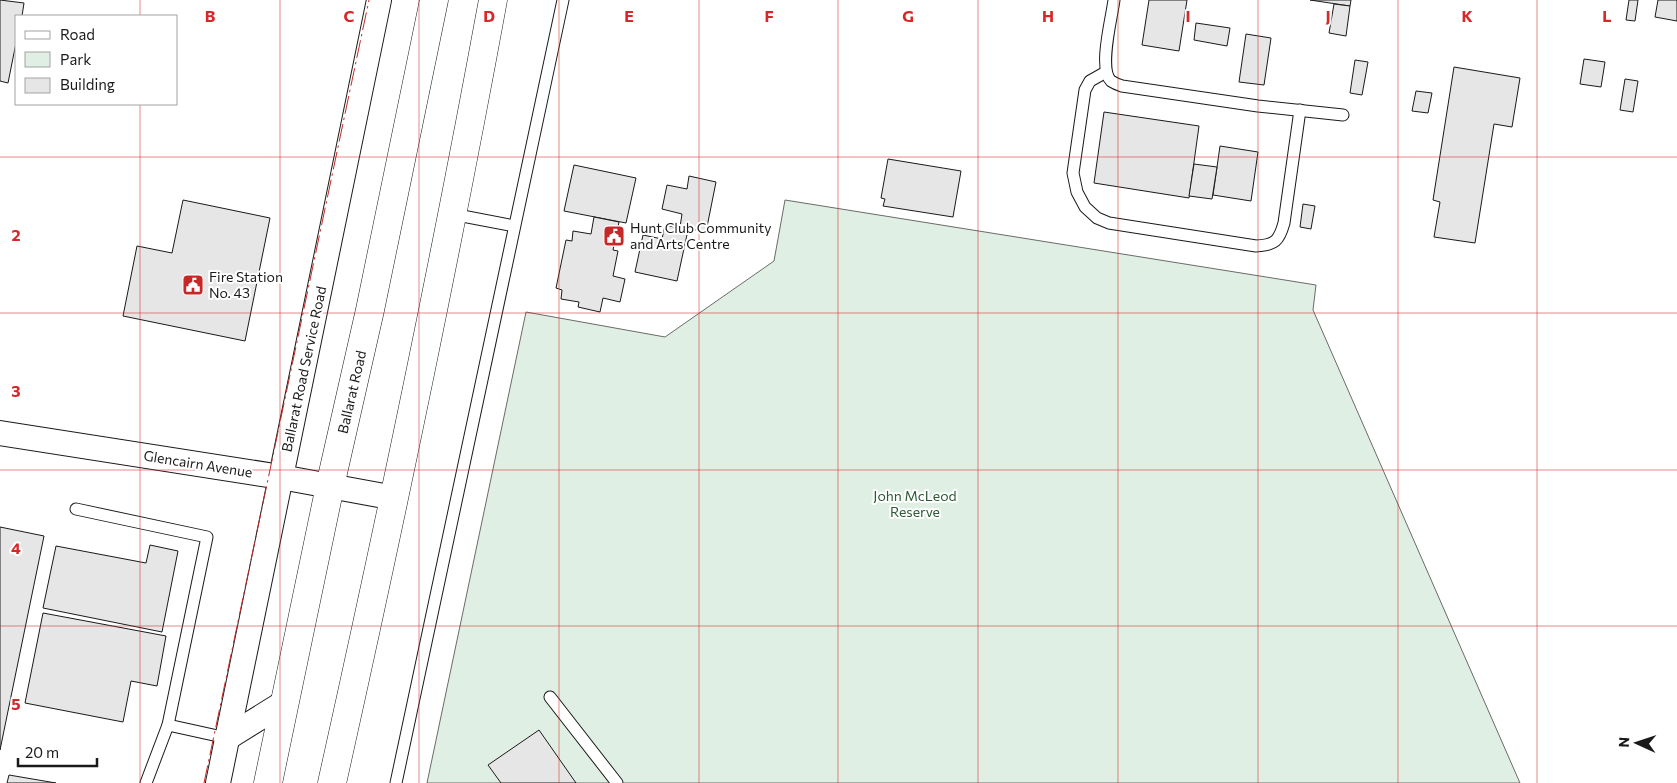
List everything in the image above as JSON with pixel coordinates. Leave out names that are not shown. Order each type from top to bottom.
[{"type":"highway","name":"Ballarat Road","points":[[268,783],[330,486],[370,310],[434,0]]},
{"type":"highway","points":[[332,783],[395,498],[493,0]]},
{"type":"street","name":"Ballarat Road Service Road","points":[[218,783],[379,0]]},
{"type":"street","name":"Glencairn Avenue","points":[[0,433],[281,477],[395,498]]},
{"type":"street","points":[[227,738],[285,702]]},
{"type":"lane","points":[[396,783],[563,0]]},
{"type":"lane","points":[[1114,0],[1105,59],[1106,72],[1110,80],[1122,86],[1258,106],[1344,115]]},
{"type":"lane","points":[[1106,72],[1090,81],[1085,90],[1073,173],[1077,192],[1085,207],[1097,218],[1109,222],[1256,246],[1275,242],[1281,235],[1284,223],[1300,110]]},
{"type":"lane","points":[[452,214],[514,226]]},
{"type":"lane","points":[[76,509],[207,537],[168,726],[146,783]]},
{"type":"lane","points":[[550,697],[617,783]]},
{"type":"lane","points":[[168,726],[227,738]]},
{"type":"green space","name":"John McLeod Reserve","points":[[785,200],[1316,285],[1313,310],[1520,783],[427,783],[526,312],[665,337],[774,261]]},
{"type":"building","points":[[0,0],[24,3],[22,15],[15,15],[15,48],[8,83],[0,81]]},
{"type":"building","points":[[1149,0],[1187,0],[1179,51],[1142,45]]},
{"type":"building","points":[[1310,0],[1351,0],[1350,6]]},
{"type":"building","points":[[1629,0],[1638,0],[1635,21],[1626,20]]},
{"type":"building","points":[[1658,0],[1677,0],[1677,21],[1655,17]]},
{"type":"building","points":[[1334,4],[1350,6],[1346,36],[1329,33]]},
{"type":"building","points":[[1196,23],[1230,28],[1227,46],[1194,40]]},
{"type":"building","points":[[1246,34],[1271,38],[1264,85],[1239,82]]},
{"type":"building","points":[[1584,59],[1605,62],[1601,87],[1580,84]]},
{"type":"building","points":[[1355,60],[1368,62],[1362,95],[1350,93]]},
{"type":"building","points":[[1454,67],[1520,78],[1512,127],[1494,124],[1475,243],[1434,237],[1440,202],[1433,200]]},
{"type":"building","points":[[1625,79],[1638,81],[1633,112],[1620,110]]},
{"type":"building","points":[[1416,91],[1432,93],[1428,113],[1412,111]]},
{"type":"building","points":[[1104,112],[1199,126],[1189,198],[1094,183]]},
{"type":"building","points":[[1220,146],[1258,152],[1251,201],[1213,195]]},
{"type":"building","points":[[888,159],[961,171],[953,217],[883,206],[885,199],[881,198]]},
{"type":"building","points":[[1194,164],[1217,167],[1212,199],[1189,196]]},
{"type":"building","points":[[574,165],[636,178],[626,223],[564,211]]},
{"type":"building","points":[[689,176],[716,182],[706,232],[680,227],[682,214],[662,209],[667,185],[687,189]]},
{"type":"building","name":"Fire Station No. 43","points":[[183,200],[270,218],[245,341],[123,316],[137,246],[172,253]]},
{"type":"building","points":[[1303,204],[1315,206],[1311,229],[1300,227]]},
{"type":"building","points":[[594,217],[619,222],[613,250],[618,251],[613,276],[625,279],[620,302],[603,298],[600,312],[578,307],[579,302],[561,299],[562,290],[556,288],[566,240],[572,241],[573,231],[591,234]]},
{"type":"building","points":[[665,225],[688,230],[677,281],[635,272],[643,235],[662,239]]},
{"type":"building","points":[[0,527],[44,536],[0,750]]},
{"type":"building","points":[[150,545],[178,551],[162,632],[43,608],[56,546],[146,563]]},
{"type":"building","points":[[43,613],[166,636],[157,686],[131,681],[123,722],[25,703]]},
{"type":"building","points":[[539,730],[576,783],[501,783],[488,765]]},
{"type":"building","points":[[9,775],[56,783],[7,783]]},
{"type":"power","points":[[204,783],[369,0]]},
{"type":"place","name":"Hunt Club Community and Arts Centre","points":[[614,236]]},
{"type":"place","name":"Fire Station No. 43","points":[[193,285]]}]
